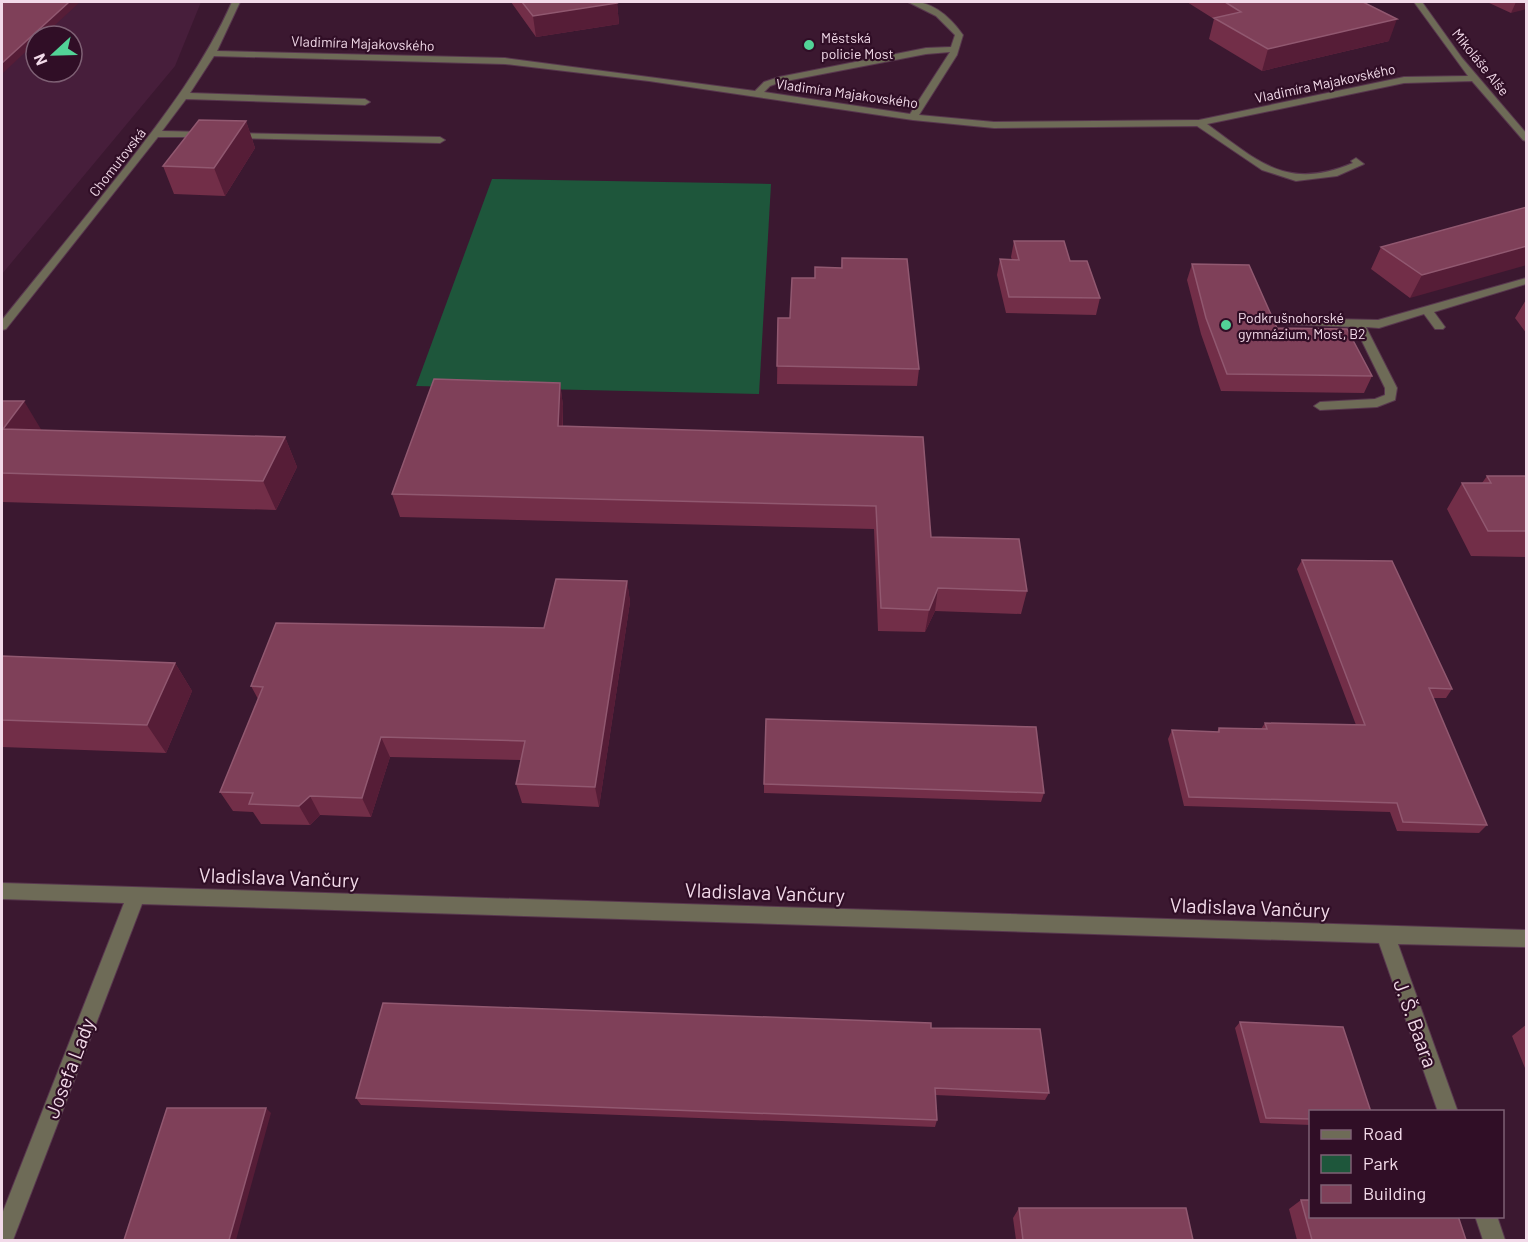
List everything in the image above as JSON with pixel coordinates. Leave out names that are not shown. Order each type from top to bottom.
[{"type":"street","name":"Chomutovská","points":[[2,327],[184,96],[213,53],[236,2]]},
{"type":"street","points":[[912,2],[926,5],[947,19],[959,35],[955,49],[913,117]]},
{"type":"street","name":"Mikoláše Alše","points":[[1418,2],[1459,60],[1527,138]]},
{"type":"street","points":[[757,94],[767,84],[779,80],[926,51],[955,49]]},
{"type":"street","name":"Vladimíra Majakovského","points":[[213,53],[505,61],[913,117],[994,124],[1199,123],[1404,80],[1475,78]]},
{"type":"street","points":[[184,96],[365,102]]},
{"type":"street","points":[[1199,123],[1285,177],[1304,179],[1349,169],[1359,164],[1356,161]]},
{"type":"street","points":[[155,134],[212,135]]},
{"type":"street","points":[[224,135],[440,140]]},
{"type":"street","points":[[1284,321],[1379,324],[1527,281]]},
{"type":"street","points":[[1427,310],[1439,327]]},
{"type":"street","points":[[1320,405],[1377,403],[1391,397],[1391,388],[1359,324]]},
{"type":"street","name":"Vladislava Vančury","points":[[2,891],[1527,939]]},
{"type":"street","name":"Josefa Lady","points":[[2,1240],[136,896]]},
{"type":"street","name":"J. Š. Baara","points":[[1385,934],[1447,1110]]},
{"type":"street","points":[[1487,1218],[1494,1240]]},
{"type":"shaded area","points":[[2,2],[201,2],[175,66],[2,274]]},
{"type":"green space","points":[[492,179],[771,184],[759,394],[416,386]]},
{"type":"building","points":[[2,2],[69,2],[45,24],[24,24],[24,43],[2,63]]},
{"type":"building","points":[[522,2],[616,2],[617,3],[533,16]]},
{"type":"building","points":[[1225,2],[1363,2],[1397,19],[1268,49],[1214,18],[1241,12]]},
{"type":"building","points":[[199,120],[246,121],[214,168],[163,166]]},
{"type":"building","points":[[1527,207],[1527,246],[1422,275],[1381,247]]},
{"type":"building","points":[[1014,241],[1064,241],[1070,261],[1087,261],[1100,298],[1009,297],[1000,259],[1019,260]]},
{"type":"building","points":[[842,258],[907,259],[919,369],[777,366],[778,318],[790,318],[792,278],[815,278],[815,267],[842,268]]},
{"type":"building","points":[[1192,264],[1249,265],[1277,328],[1347,329],[1372,376],[1227,374],[1206,318]]},
{"type":"building","points":[[434,379],[560,383],[558,426],[923,437],[931,537],[1019,539],[1027,591],[938,588],[929,610],[881,608],[876,506],[392,494]]},
{"type":"building","points":[[2,401],[24,401],[3,429],[285,437],[263,481],[2,473]]},
{"type":"building","points":[[1487,476],[1527,476],[1527,531],[1488,531],[1462,483],[1491,483]]},
{"type":"building","points":[[1302,560],[1392,561],[1452,689],[1429,688],[1487,825],[1403,822],[1397,803],[1189,797],[1172,730],[1219,732],[1219,728],[1267,729],[1265,723],[1365,725]]},
{"type":"building","points":[[556,579],[627,581],[595,787],[516,784],[525,741],[381,737],[362,798],[310,796],[299,806],[249,804],[253,793],[220,792],[263,687],[251,686],[276,623],[544,628]]},
{"type":"building","points":[[2,656],[175,663],[147,725],[2,720]]},
{"type":"building","points":[[766,719],[1036,727],[1044,793],[764,784]]},
{"type":"building","points":[[383,1003],[931,1023],[931,1028],[1040,1029],[1049,1093],[935,1088],[937,1120],[356,1098]]},
{"type":"building","points":[[1240,1022],[1343,1027],[1370,1110],[1309,1110],[1309,1119],[1266,1118]]},
{"type":"building","points":[[167,1108],[266,1108],[229,1240],[124,1240]]},
{"type":"building","points":[[1301,1200],[1309,1200],[1309,1218],[1459,1218],[1466,1240],[1312,1240]]},
{"type":"building","points":[[1019,1208],[1186,1208],[1193,1240],[1023,1240]]},
{"type":"place","name":"Městská policie Most","points":[[809,45]]},
{"type":"place","name":"Podkrušnohorské gymnázium, Most, B2","points":[[1226,325]]}]
